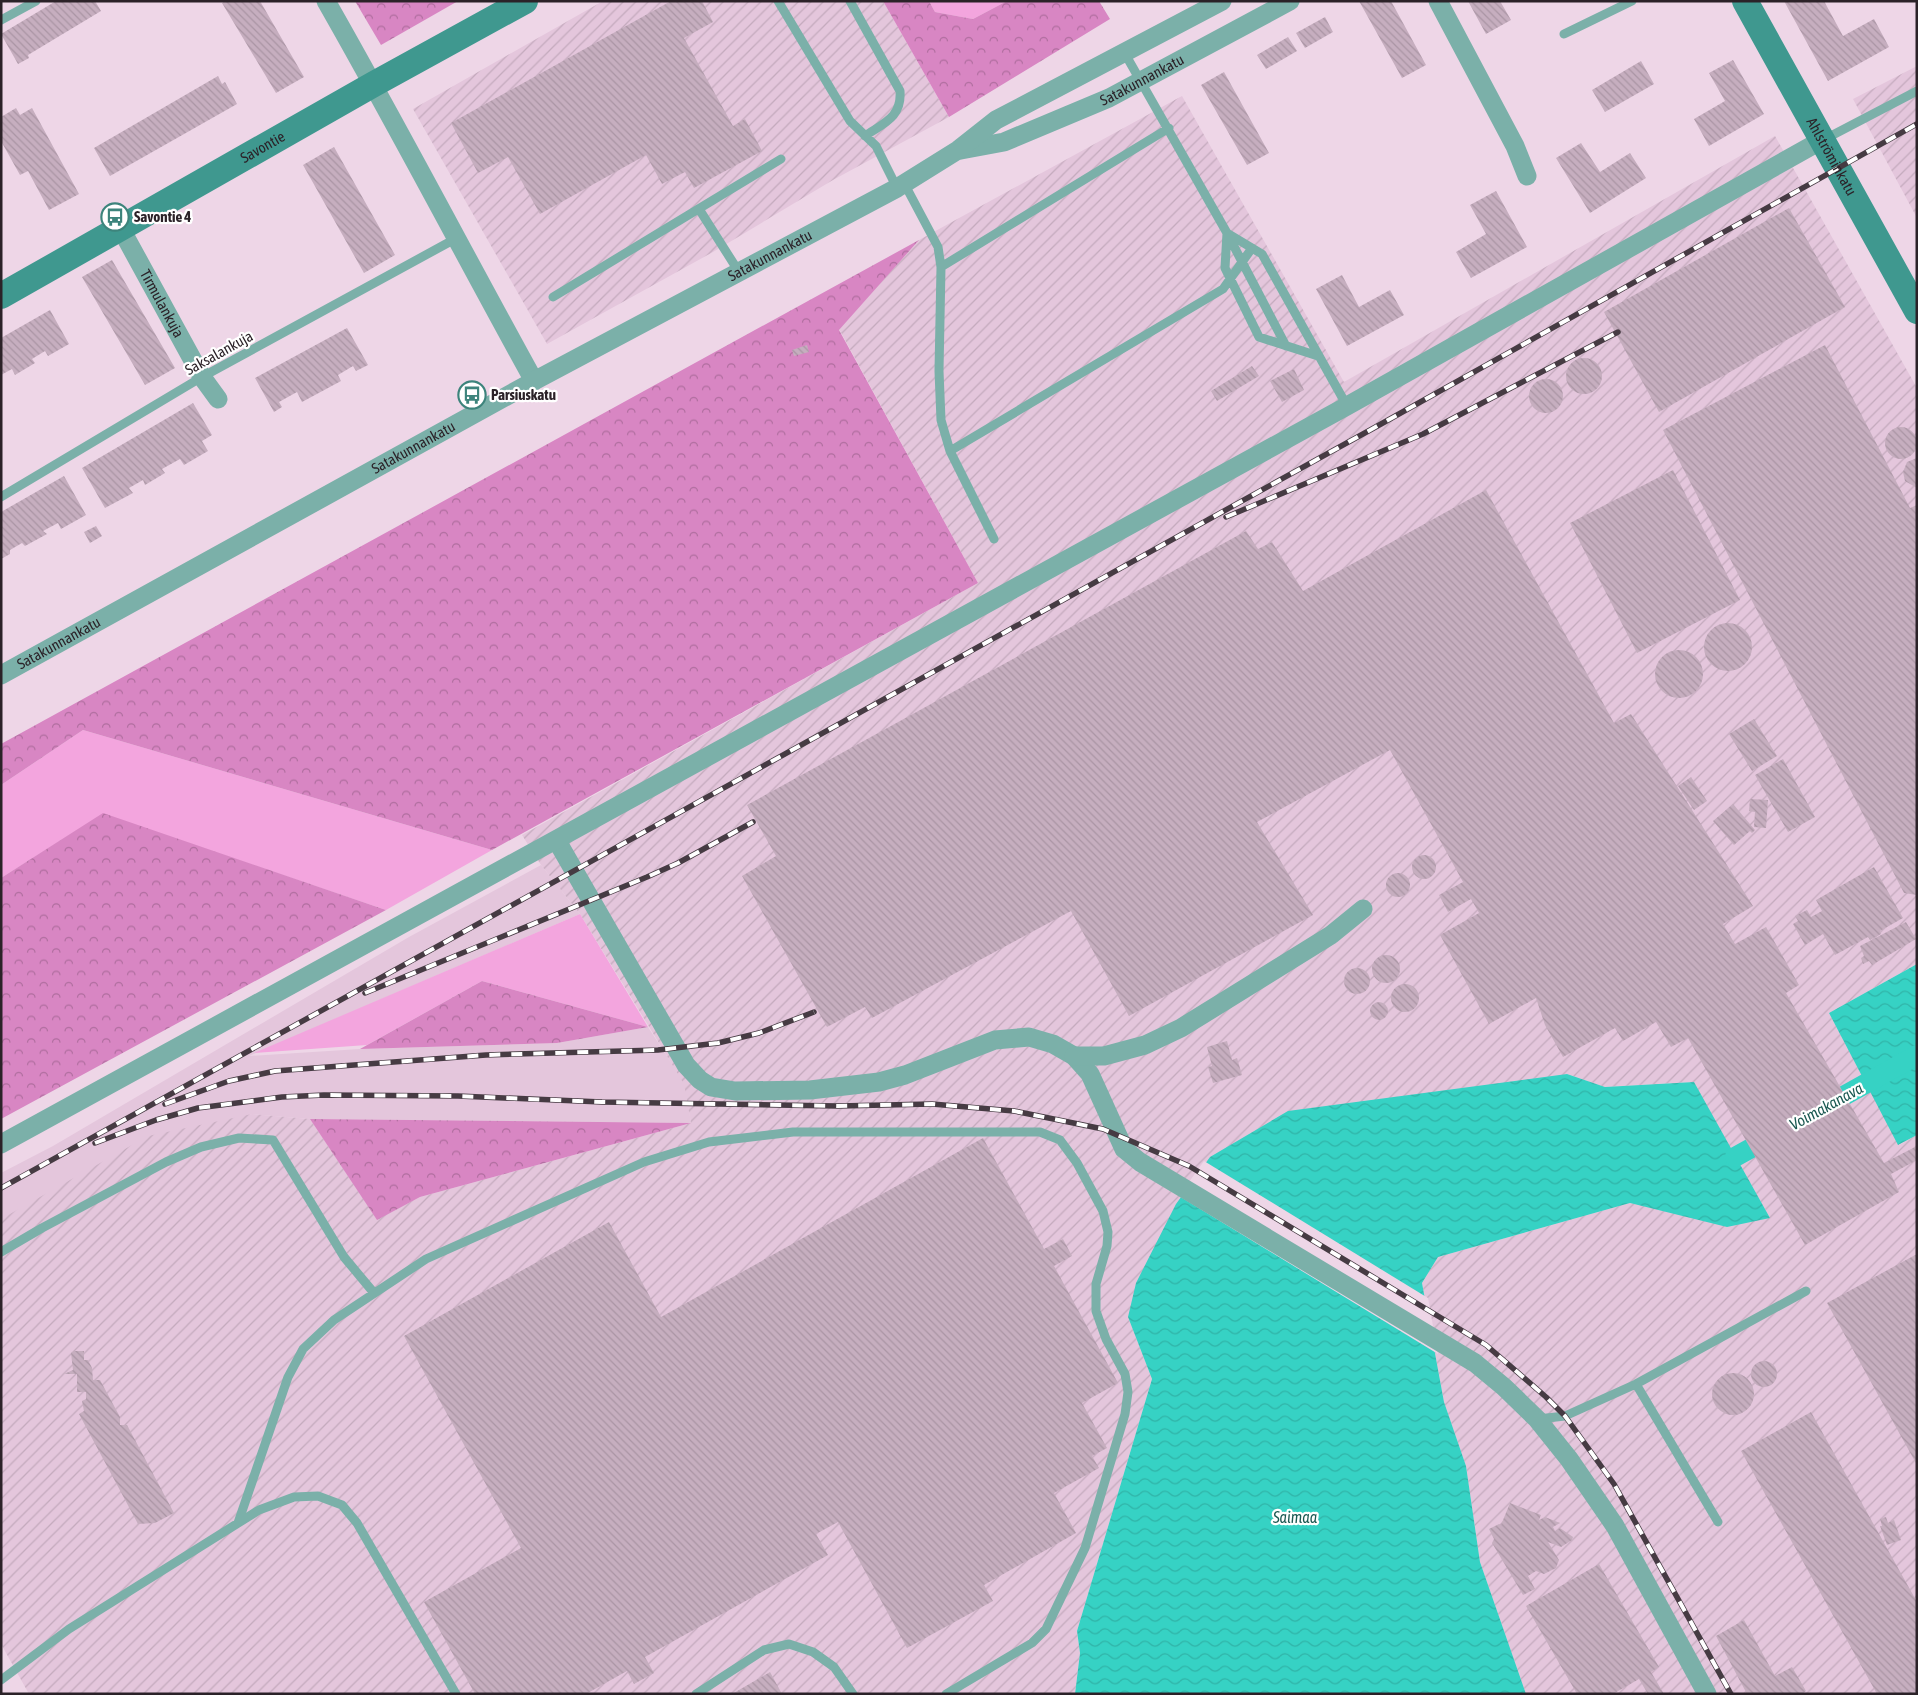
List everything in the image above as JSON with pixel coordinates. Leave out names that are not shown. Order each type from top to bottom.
[{"type":"street","points":[[326,1],[374,84],[455,239],[534,381]]},
{"type":"street","name":"Savontie","points":[[1,296],[374,84],[525,1]]},
{"type":"street","name":"Satakunnankatu","points":[[1,674],[534,381],[900,185],[958,150],[996,120],[1222,1]]},
{"type":"street","name":"Satakunnankatu","points":[[958,150],[1004,142],[1142,82],[1290,1]]},
{"type":"street","points":[[1438,1],[1515,146],[1528,176]]},
{"type":"street","name":"Ahlströminkatu","points":[[1745,1],[1917,311]]},
{"type":"street","points":[[1,1144],[557,841],[1347,406],[1822,140]]},
{"type":"street","name":"Tirmulankuja","points":[[121,229],[202,378],[218,399]]},
{"type":"street","points":[[557,841],[686,1065],[700,1080],[711,1087],[735,1091],[810,1090],[879,1082],[905,1075],[995,1040],[1029,1037],[1053,1044],[1074,1056],[1090,1074],[1124,1149],[1140,1162],[1178,1183],[1475,1363],[1538,1419],[1569,1458],[1615,1526],[1707,1694]]},
{"type":"street","points":[[1074,1056],[1104,1056],[1145,1045],[1181,1028],[1331,936],[1363,909]]},
{"type":"lane","points":[[1,20],[36,1]]},
{"type":"lane","points":[[778,1],[850,121],[876,146],[938,247],[941,267],[941,413],[950,451],[994,539]]},
{"type":"lane","points":[[850,1],[900,92],[901,103],[896,113],[864,136]]},
{"type":"lane","points":[[1564,34],[1597,20],[1632,1]]},
{"type":"lane","points":[[1124,52],[1169,128],[1243,262],[1286,346]]},
{"type":"lane","points":[[1822,140],[1917,91]]},
{"type":"lane","points":[[941,267],[1169,128]]},
{"type":"lane","points":[[552,297],[781,159]]},
{"type":"lane","points":[[699,209],[739,272]]},
{"type":"lane","points":[[1227,233],[1262,254],[1347,406]]},
{"type":"lane","points":[[1227,233],[1225,268],[1259,338],[1318,356]]},
{"type":"lane","name":"Saksalankuja","points":[[1,497],[202,378],[455,239]]},
{"type":"lane","points":[[950,451],[1223,289],[1252,248]]},
{"type":"lane","points":[[238,1523],[288,1377],[303,1349],[334,1320],[426,1259],[644,1162],[709,1142],[793,1132],[1008,1130],[1040,1132],[1060,1140],[1077,1163],[1099,1203],[1108,1232],[1107,1246],[1096,1284],[1096,1311],[1106,1339],[1125,1374],[1128,1392],[1125,1414],[1085,1548],[1046,1629],[1032,1644],[951,1693]]},
{"type":"lane","points":[[1,1252],[166,1162],[201,1147],[223,1140],[239,1138],[273,1140],[344,1257],[374,1293]]},
{"type":"lane","points":[[1538,1419],[1565,1416],[1636,1384],[1806,1291]]},
{"type":"lane","points":[[1636,1384],[1718,1522]]},
{"type":"lane","points":[[1,1680],[68,1629],[259,1510],[294,1496],[318,1496],[342,1505],[357,1523],[456,1694]]},
{"type":"lane","points":[[696,1694],[764,1650],[788,1644],[814,1652],[834,1667],[852,1694]]},
{"type":"shaded area","points":[[603,1],[883,1],[949,117],[833,180],[713,252],[547,344],[413,109]]},
{"type":"shaded area","points":[[929,1],[1007,1],[973,19],[935,12]]},
{"type":"shaded area","points":[[1917,66],[1917,218],[1853,99]]},
{"type":"shaded area","points":[[1182,96],[1344,382],[1775,136],[1917,388],[1917,964],[1829,1013],[1899,1145],[1917,1135],[1917,1694],[1526,1694],[1480,1562],[1466,1466],[1444,1402],[1422,1283],[1438,1257],[1630,1203],[1677,1213],[1770,1218],[1693,1082],[1605,1087],[1567,1074],[1128,1317],[1152,1379],[1077,1631],[1080,1653],[1075,1694],[29,1694],[1,1644],[1,1219],[148,1136],[252,1114],[310,1119],[377,1219],[420,1197],[691,1123],[684,1084],[580,914],[541,865],[522,835],[978,583],[839,329],[919,240]]},
{"type":"shaded area","points":[[83,730],[492,850],[386,910],[103,814],[1,878],[1,785]]},
{"type":"shaded area","points":[[541,865],[580,914],[249,1056],[360,1049],[557,1043],[648,1027],[685,1084],[691,1123],[310,1119],[252,1114],[1,1219],[1,1173],[53,1146],[409,937]]},
{"type":"shaded area","points":[[580,914],[648,1027],[482,981],[367,1045],[254,1053]]},
{"type":"green space","points":[[355,1],[458,1],[381,45]]},
{"type":"green space","points":[[883,1],[929,1],[935,12],[973,19],[1007,1],[1099,1],[1110,19],[949,117]]},
{"type":"green space","points":[[919,240],[839,330],[978,583],[492,850],[83,730],[1,785],[1,744]]},
{"type":"green space","points":[[103,813],[386,910],[1,1119],[1,878]]},
{"type":"green space","points":[[482,981],[648,1027],[557,1043],[360,1049]]},
{"type":"green space","points":[[310,1119],[691,1123],[420,1197],[377,1220]]},
{"type":"water","points":[[1917,964],[1917,1135],[1898,1145],[1829,1013]]},
{"type":"water","name":"Saimaa","points":[[1567,1074],[1605,1087],[1694,1082],[1770,1218],[1727,1227],[1630,1203],[1438,1257],[1422,1283],[1444,1402],[1466,1466],[1480,1562],[1526,1694],[1075,1694],[1080,1653],[1077,1631],[1152,1379],[1128,1317],[1136,1283],[1176,1204],[1210,1157],[1288,1111]]},
{"type":"pier","points":[[1204,1161],[1428,1298],[1438,1354],[1179,1196]]},
{"type":"building","points":[[56,1],[95,1],[101,11],[28,55],[29,58],[18,64],[1,34]]},
{"type":"building","points":[[225,1],[260,1],[304,77],[276,93],[222,3]]},
{"type":"building","points":[[671,1],[702,1],[713,22],[684,38],[733,126],[745,119],[762,151],[694,188],[685,172],[662,184],[646,155],[540,214],[508,157],[478,173],[451,123]]},
{"type":"building","points":[[1359,1],[1391,1],[1426,65],[1402,78]]},
{"type":"building","points":[[1468,1],[1500,1],[1511,20],[1486,34]]},
{"type":"building","points":[[1784,1],[1824,1],[1843,36],[1874,19],[1889,47],[1828,81]]},
{"type":"building","points":[[1325,17],[1333,32],[1305,48],[1296,33]]},
{"type":"building","points":[[1288,37],[1297,51],[1266,69],[1257,55]]},
{"type":"building","points":[[1733,60],[1764,114],[1709,146],[1694,119],[1725,101],[1709,73]]},
{"type":"building","points":[[1641,61],[1654,84],[1605,112],[1592,90]]},
{"type":"building","points":[[1224,72],[1269,153],[1247,165],[1201,85]]},
{"type":"building","points":[[218,76],[222,84],[225,82],[237,104],[110,176],[94,148]]},
{"type":"building","points":[[16,108],[20,115],[32,108],[79,194],[49,210],[28,171],[20,175],[1,141],[1,117]]},
{"type":"building","points":[[1581,143],[1600,172],[1630,153],[1646,178],[1590,213],[1556,158]]},
{"type":"building","points":[[334,147],[395,255],[364,273],[303,165]]},
{"type":"building","points":[[1496,191],[1527,247],[1471,278],[1456,252],[1486,234],[1470,205]]},
{"type":"building","points":[[1789,208],[1845,307],[1659,412],[1604,312]]},
{"type":"building","points":[[112,260],[175,368],[145,385],[82,277]]},
{"type":"building","points":[[1342,275],[1359,307],[1390,290],[1404,315],[1347,346],[1316,289]]},
{"type":"building","points":[[50,310],[69,344],[48,356],[45,351],[32,359],[35,363],[15,375],[12,369],[1,375],[1,338]]},
{"type":"building","points":[[347,328],[368,365],[356,371],[353,366],[338,375],[341,381],[302,402],[297,392],[279,402],[282,407],[274,412],[255,378]]},
{"type":"building","points":[[807,345],[809,352],[794,356],[792,350]]},
{"type":"building","points":[[1825,345],[1910,508],[1917,505],[1917,895],[1904,893],[1663,430]]},
{"type":"building","points":[[1584,358],[1591,359],[1597,363],[1601,369],[1601,383],[1597,389],[1591,393],[1584,394],[1577,393],[1571,389],[1567,383],[1566,376],[1567,369],[1571,363],[1577,359]]},
{"type":"building","points":[[1252,366],[1259,376],[1217,401],[1211,391]]},
{"type":"building","points":[[1294,369],[1304,390],[1282,402],[1270,381]]},
{"type":"building","points":[[1546,379],[1553,380],[1558,384],[1562,389],[1562,403],[1558,408],[1553,412],[1546,413],[1539,412],[1534,408],[1530,403],[1529,396],[1530,389],[1534,384],[1539,380]]},
{"type":"building","points":[[193,403],[212,435],[202,441],[208,451],[184,465],[180,459],[162,469],[165,473],[145,485],[143,480],[129,488],[133,493],[105,508],[82,468]]},
{"type":"building","points":[[1901,427],[1913,431],[1917,443],[1913,455],[1901,459],[1889,455],[1885,443],[1889,431]]},
{"type":"building","points":[[1917,458],[1917,488],[1905,481],[1903,472],[1907,462]]},
{"type":"building","points":[[1673,470],[1740,600],[1637,653],[1570,523]]},
{"type":"building","points":[[64,476],[86,515],[61,529],[58,523],[43,531],[47,534],[25,546],[22,543],[10,550],[10,554],[1,559],[1,512]]},
{"type":"building","points":[[1486,490],[1614,723],[1631,714],[1753,906],[1723,924],[1735,944],[1766,927],[1799,985],[1786,993],[1884,1163],[1917,1146],[1917,1160],[1891,1174],[1899,1192],[1805,1245],[1688,1038],[1671,1047],[1656,1022],[1623,1041],[1615,1028],[1563,1057],[1545,1025],[1536,998],[1489,1024],[1440,935],[1479,913],[1471,899],[1448,912],[1439,895],[1463,882],[1390,750],[1257,822],[1313,915],[1129,1016],[1071,911],[872,1018],[865,1007],[827,1027],[742,876],[776,856],[747,805],[1246,531],[1258,549],[1272,542],[1303,591]]},
{"type":"building","points":[[96,526],[102,536],[90,543],[84,532]]},
{"type":"building","points":[[1723,623],[1733,623],[1745,630],[1752,642],[1752,652],[1745,664],[1733,671],[1723,671],[1715,667],[1708,660],[1704,652],[1704,642],[1708,634],[1715,627]]},
{"type":"building","points":[[1674,650],[1684,650],[1696,657],[1703,669],[1703,679],[1696,691],[1684,698],[1674,698],[1666,694],[1659,687],[1655,679],[1655,669],[1659,661],[1666,654]]},
{"type":"building","points":[[1754,719],[1777,756],[1752,771],[1729,734]]},
{"type":"building","points":[[1783,759],[1815,817],[1788,832],[1755,775]]},
{"type":"building","points":[[1691,777],[1707,801],[1694,810],[1678,786]]},
{"type":"building","points":[[1750,799],[1768,800],[1766,828],[1754,827],[1755,812],[1749,811]]},
{"type":"building","points":[[1733,804],[1755,830],[1752,833],[1750,831],[1734,845],[1713,821]]},
{"type":"building","points":[[1424,855],[1429,856],[1435,862],[1435,872],[1429,878],[1424,879],[1419,878],[1413,872],[1412,867],[1413,862],[1419,856]]},
{"type":"building","points":[[1874,867],[1903,918],[1880,931],[1881,934],[1870,940],[1868,937],[1835,955],[1823,934],[1805,945],[1793,924],[1798,921],[1795,916],[1807,910],[1811,917],[1822,911],[1816,900]]},
{"type":"building","points":[[1398,873],[1406,877],[1410,885],[1406,893],[1398,897],[1390,893],[1386,885],[1390,877]]},
{"type":"building","points":[[1906,922],[1916,939],[1872,965],[1869,961],[1863,964],[1861,958],[1864,956],[1860,946]]},
{"type":"building","points":[[1386,955],[1396,959],[1400,969],[1396,979],[1386,983],[1376,979],[1372,969],[1376,959]]},
{"type":"building","points":[[1357,968],[1366,972],[1370,981],[1366,990],[1357,994],[1348,990],[1344,981],[1348,972]]},
{"type":"building","points":[[1405,984],[1415,988],[1419,998],[1415,1008],[1405,1012],[1395,1008],[1391,998],[1395,988]]},
{"type":"building","points":[[1379,1002],[1385,1005],[1388,1011],[1385,1017],[1379,1020],[1373,1017],[1370,1011],[1373,1005]]},
{"type":"building","points":[[1227,1041],[1232,1060],[1237,1058],[1242,1075],[1213,1083],[1208,1067],[1212,1066],[1207,1047]]},
{"type":"building","points":[[983,1138],[1044,1249],[1063,1239],[1072,1256],[1054,1266],[1118,1383],[1082,1403],[1107,1448],[1092,1456],[1099,1468],[1054,1493],[1076,1533],[984,1585],[993,1601],[907,1648],[838,1522],[816,1534],[828,1555],[645,1657],[654,1673],[634,1684],[627,1671],[586,1694],[475,1694],[424,1602],[521,1548],[404,1336],[609,1222],[661,1317]]},
{"type":"building","points":[[1917,1254],[1917,1465],[1827,1303]]},
{"type":"building","points":[[74,1351],[84,1351],[84,1360],[88,1360],[92,1368],[93,1380],[100,1380],[120,1417],[120,1425],[127,1425],[174,1513],[155,1523],[138,1524],[79,1414],[84,1411],[82,1401],[86,1399],[86,1392],[77,1392],[77,1374],[64,1374],[73,1370],[71,1353]]},
{"type":"building","points":[[1764,1361],[1774,1364],[1777,1374],[1774,1384],[1764,1387],[1754,1384],[1751,1374],[1754,1364]]},
{"type":"building","points":[[1733,1373],[1748,1379],[1754,1394],[1748,1409],[1733,1415],[1718,1409],[1712,1394],[1718,1379]]},
{"type":"building","points":[[1811,1412],[1917,1602],[1917,1694],[1877,1694],[1741,1451]]},
{"type":"building","points":[[1510,1503],[1541,1515],[1539,1520],[1545,1517],[1560,1523],[1553,1527],[1555,1531],[1560,1528],[1573,1537],[1572,1540],[1561,1547],[1548,1542],[1559,1560],[1556,1568],[1544,1574],[1536,1571],[1528,1576],[1535,1589],[1523,1595],[1492,1543],[1494,1539],[1489,1529],[1499,1524],[1501,1525]]},
{"type":"building","points":[[1886,1517],[1888,1523],[1894,1520],[1901,1540],[1887,1545],[1880,1526],[1882,1526],[1880,1519]]},
{"type":"building","points":[[1599,1564],[1659,1667],[1651,1672],[1664,1694],[1648,1694],[1639,1679],[1613,1694],[1577,1694],[1526,1606]]},
{"type":"building","points":[[1744,1620],[1775,1676],[1792,1667],[1806,1691],[1802,1694],[1747,1694],[1716,1636]]},
{"type":"building","points":[[770,1672],[782,1694],[732,1694]]},
{"type":"waterway","name":"Voimakanava","points":[[1822,1108],[1917,1055]]},
{"type":"waterway","name":"Voimakanava","points":[[1735,1157],[1773,1136]]},
{"type":"railway","points":[[1,1188],[1381,424],[1917,124]]},
{"type":"railway","points":[[1226,517],[1423,434],[1618,332]]},
{"type":"railway","points":[[365,993],[647,877],[678,863],[753,822]]},
{"type":"railway","points":[[165,1104],[229,1081],[275,1071],[486,1055],[658,1050],[718,1043],[759,1033],[814,1012]]},
{"type":"railway","points":[[95,1143],[156,1120],[198,1108],[282,1097],[324,1095],[458,1096],[602,1102],[838,1106],[932,1104],[1014,1111],[1103,1129],[1189,1166],[1486,1345],[1546,1397],[1565,1416],[1614,1484],[1731,1694]]},
{"type":"place","name":"Savontie 4","points":[[115,217]]},
{"type":"place","name":"Parsiuskatu","points":[[472,395]]}]
